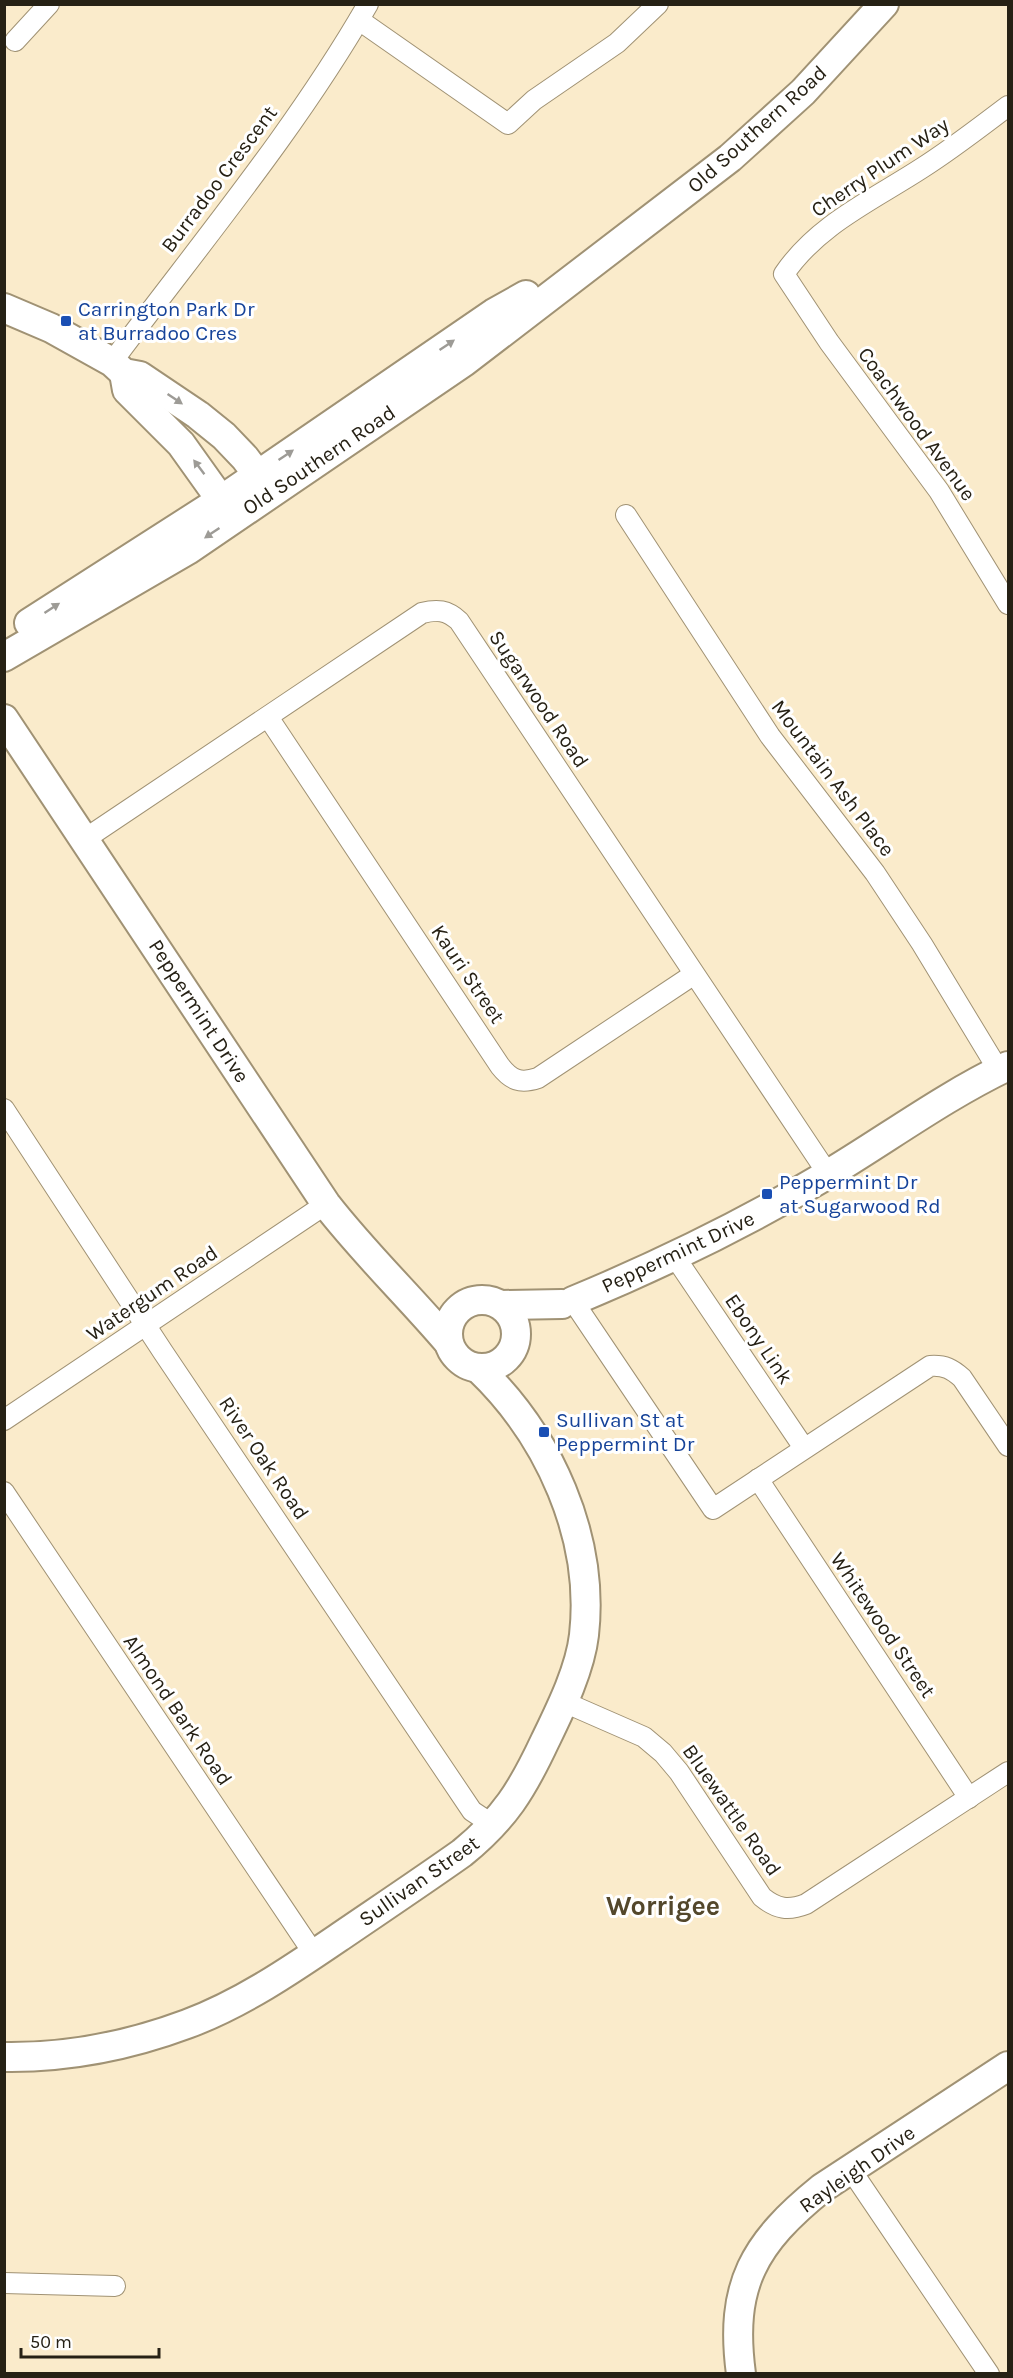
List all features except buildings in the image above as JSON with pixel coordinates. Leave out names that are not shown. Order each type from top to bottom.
[{"type":"street","points":[[15,41],[49,4]]},
{"type":"street","name":"Burradoo Crescent","points":[[118,367],[276,143],[364,12],[508,124],[534,100],[617,43],[658,4]]},
{"type":"street","name":"Old Southern Road","points":[[4,657],[134,584],[259,487],[464,362],[721,165],[777,116],[841,53],[884,4]]},
{"type":"street","name":"Cherry Plum Way","points":[[784,274],[799,252],[830,226],[923,168],[1008,106]]},
{"type":"street","name":"Coachwood Avenue","points":[[784,274],[829,342],[939,491],[1008,604]]},
{"type":"street","points":[[4,308],[51,328],[118,367],[140,376],[198,415],[235,447],[259,487],[221,500],[181,444],[127,390],[118,367]]},
{"type":"street","name":"Old Southern Road","points":[[4,642],[14,633],[221,500]]},
{"type":"street","name":"Mountain Ash Place","points":[[626,515],[770,736],[875,873],[1004,1069]]},
{"type":"street","name":"Sugarwood Road","points":[[85,838],[422,613],[434,610],[451,614],[459,621],[693,975],[828,1174]]},
{"type":"street","name":"Kauri Street","points":[[268,717],[500,1066],[516,1081],[526,1082],[538,1078],[693,975]]},
{"type":"street","name":"Peppermint Drive","points":[[4,719],[326,1204],[382,1272],[407,1293],[448,1342]]},
{"type":"street","name":"Peppermint Drive","points":[[513,1347],[568,1303],[675,1257],[756,1216],[828,1174],[920,1114],[1004,1069]]},
{"type":"street","name":"River Oak Road","points":[[4,1109],[146,1326],[472,1811],[493,1825]]},
{"type":"street","name":"Watergum Road","points":[[4,1420],[326,1204]]},
{"type":"street","name":"Ebony Link","points":[[675,1257],[804,1448]]},
{"type":"street","points":[[407,1293],[466,1303],[484,1299],[501,1305],[514,1322],[513,1347],[498,1365],[479,1369],[459,1360],[448,1342],[450,1319],[466,1303]]},
{"type":"street","points":[[568,1303],[713,1509],[930,1365],[942,1365],[953,1370],[962,1378],[1008,1446]]},
{"type":"street","name":"Peppermint Drive","points":[[501,1305],[568,1303]]},
{"type":"street","name":"Sullivan Street","points":[[513,1347],[526,1421]]},
{"type":"street","name":"Sullivan Street","points":[[4,2057],[89,2052],[190,2023],[245,1996],[314,1954],[462,1853],[493,1825],[524,1786],[564,1702],[584,1637],[586,1597],[584,1566],[577,1534],[565,1500],[526,1421],[503,1392],[479,1369]]},
{"type":"street","name":"Whitewood Street","points":[[758,1479],[969,1798]]},
{"type":"street","name":"Almond Bark Road","points":[[4,1492],[314,1954]]},
{"type":"street","name":"Bluewattle Road","points":[[564,1702],[644,1737],[663,1753],[679,1772],[762,1897],[772,1905],[783,1909],[806,1904],[1008,1772]]},
{"type":"street","name":"Rayleigh Drive","points":[[741,2373],[737,2320],[747,2276],[765,2244],[796,2209],[822,2188],[1008,2066]]},
{"type":"street","points":[[851,2170],[989,2373]]},
{"type":"street","points":[[4,2283],[115,2286]]},
{"type":"place","name":"Carrington Park Dr at Burradoo Cres","points":[[66,321]]},
{"type":"place","name":"Peppermint Dr at Sugarwood Rd","points":[[767,1194]]},
{"type":"place","name":"Sullivan St at Peppermint Dr","points":[[544,1432]]},
{"type":"district","name":"Worrigee","points":[[663,1906]]}]
